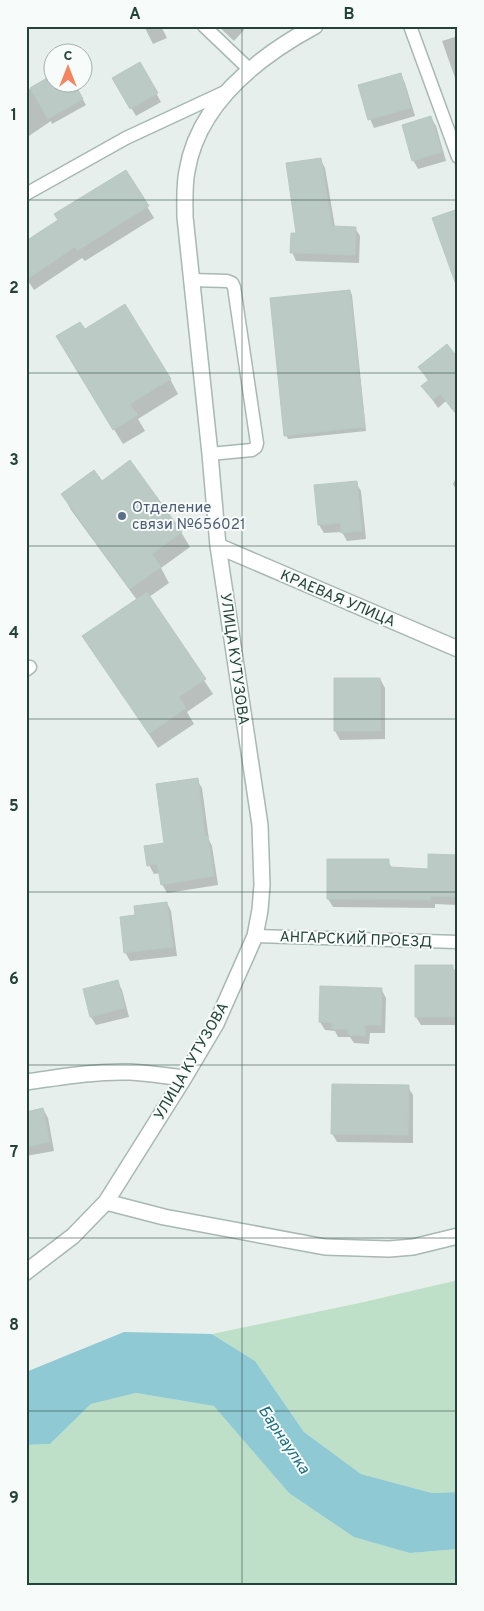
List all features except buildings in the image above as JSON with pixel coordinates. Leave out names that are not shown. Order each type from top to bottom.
[{"type":"street","name":"УЛИЦА КУТУЗОВА","points":[[26,1272],[73,1236],[106,1202],[216,1024],[255,936],[262,885],[260,825],[218,546],[185,217],[187,171],[192,150],[206,118],[227,91],[271,52],[315,26]]},
{"type":"street","name":"КРАЕВАЯ УЛИЦА","points":[[218,546],[458,649]]},
{"type":"street","points":[[26,1082],[68,1075],[107,1072],[131,1072],[184,1078]]},
{"type":"street","points":[[106,1202],[164,1217],[325,1247],[389,1249],[413,1247],[458,1236]]},
{"type":"lane","points":[[204,26],[250,70]]},
{"type":"lane","points":[[410,26],[458,156]]},
{"type":"lane","points":[[26,194],[126,138],[227,91]]},
{"type":"lane","points":[[192,280],[228,281],[234,287],[257,443],[256,447],[252,450],[210,454]]},
{"type":"lane","name":"АНГАРСКИЙ ПРОЕЗД","points":[[255,936],[458,942]]},
{"type":"green space","points":[[458,1280],[458,1492],[432,1493],[361,1474],[304,1432],[255,1361],[212,1334],[364,1302]]},
{"type":"green space","points":[[136,1393],[215,1406],[289,1493],[410,1553],[458,1549],[458,1585],[26,1585],[26,1445],[50,1444],[91,1404]]},
{"type":"water","name":"Барнаулка","points":[[124,1332],[212,1334],[255,1361],[304,1432],[361,1474],[432,1493],[458,1492],[458,1549],[410,1553],[354,1537],[289,1493],[214,1406],[136,1393],[91,1404],[50,1444],[26,1445],[26,1372]]},
{"type":"place","name":"Отделение связи №656021","points":[[122,516]]}]
